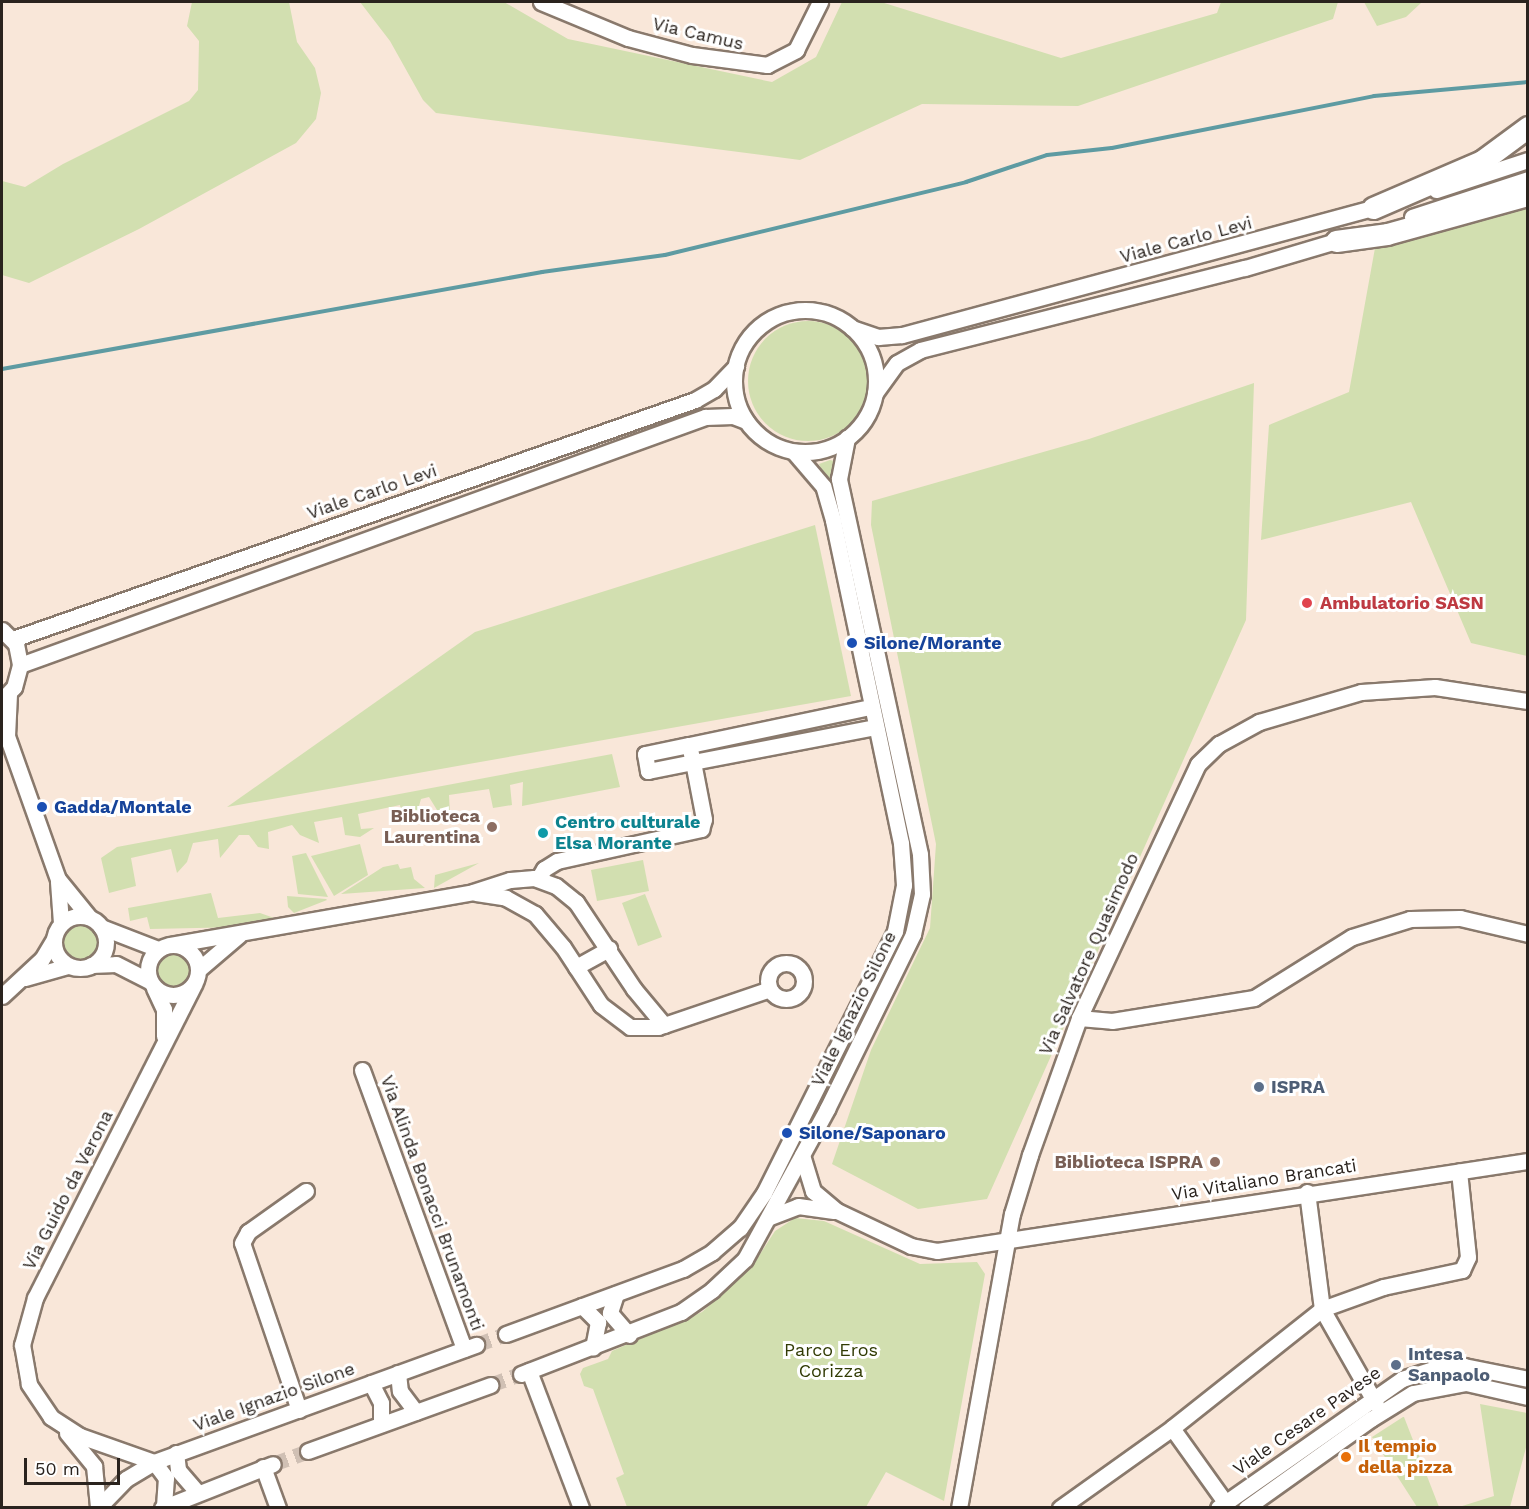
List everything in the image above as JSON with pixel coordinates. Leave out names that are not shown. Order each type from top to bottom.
[{"type":"highway","points":[[1373,208],[1482,161],[1527,127]]},
{"type":"highway","points":[[1336,241],[1387,234],[1527,195]]},
{"type":"street","name":"Via Camus","points":[[542,2],[627,38],[692,55],[767,65],[796,50],[820,2]]},
{"type":"street","name":"Viale Carlo Levi","points":[[852,328],[878,337],[902,335],[1373,208],[1527,160]]},
{"type":"street","points":[[875,393],[872,357],[852,328],[840,319],[812,310],[783,314],[764,324],[748,339],[736,366],[738,404],[746,421],[769,443],[794,452],[817,451],[847,438],[866,418],[875,393],[897,363],[920,350],[1336,241],[1527,179]]},
{"type":"street","name":"Viale Carlo Levi","points":[[7,634],[695,400],[714,389],[736,366]]},
{"type":"street","points":[[68,966],[56,954],[58,879],[4,733],[5,697],[20,665],[699,419],[722,415],[746,421]]},
{"type":"street","name":"Viale Ignazio Silone","points":[[580,1508],[525,1372],[629,1335],[681,1312],[712,1290],[749,1255],[902,961],[917,924],[922,894],[918,842],[839,479],[847,438]]},
{"type":"street","name":"Viale Ignazio Silone","points":[[506,1334],[694,1263],[718,1248],[745,1222],[764,1193],[886,953],[902,904],[903,868],[828,497],[794,452]]},
{"type":"street","points":[[7,634],[20,665]]},
{"type":"street","name":"Via Salvatore Quasimodo","points":[[959,1508],[1008,1241],[1030,1155],[1079,1018],[1191,776],[1219,744],[1281,714],[1371,691],[1448,687],[1527,701]]},
{"type":"street","points":[[870,707],[645,754],[648,771],[875,727]]},
{"type":"street","points":[[538,879],[552,863],[690,834],[701,829],[704,819],[689,745]]},
{"type":"street","points":[[58,879],[95,922],[104,951],[91,965]]},
{"type":"street","points":[[151,984],[147,967],[164,947],[473,892],[510,880],[538,879],[572,897],[609,949],[638,996],[664,1025]]},
{"type":"street","points":[[473,892],[506,898],[532,911],[576,967],[596,999],[617,1019],[641,1029],[664,1025],[770,989]]},
{"type":"street","points":[[2,996],[25,978],[46,955],[58,930],[72,916],[164,947],[190,951],[196,977],[175,995],[116,964],[68,966],[25,978]]},
{"type":"street","points":[[1079,1018],[1112,1021],[1254,998],[1352,937],[1410,918],[1460,918],[1527,933]]},
{"type":"street","name":"Via Guido da Verona","points":[[154,1462],[87,1439],[59,1425],[29,1384],[22,1356],[23,1331],[35,1298],[196,977],[239,935]]},
{"type":"street","points":[[576,967],[609,949]]},
{"type":"street","name":"Via Guido da Verona","points":[[151,984],[164,1009],[163,1045]]},
{"type":"street","name":"Via Alinda Bonacci Brunamonti","points":[[362,1070],[470,1347]]},
{"type":"street","points":[[802,1155],[814,1193],[837,1211]]},
{"type":"street","name":"Via Vitaliano Brancati","points":[[837,1211],[923,1249],[945,1250],[1307,1192],[1527,1161]]},
{"type":"street","points":[[1060,1508],[1172,1428],[1322,1309],[1383,1287],[1462,1270],[1468,1257],[1459,1171]]},
{"type":"street","points":[[299,1410],[242,1243],[248,1232],[306,1191]]},
{"type":"street","points":[[1307,1192],[1322,1309],[1380,1412]]},
{"type":"street","points":[[770,1216],[798,1206],[837,1211]]},
{"type":"street","points":[[616,1293],[610,1313],[629,1335]]},
{"type":"street","points":[[582,1306],[598,1322],[593,1348]]},
{"type":"street","name":"Viale Ignazio Silone","points":[[98,1507],[126,1479],[154,1462],[470,1347]]},
{"type":"street","name":"Viale Cesare Pavese","points":[[1221,1505],[1371,1397],[1409,1376],[1452,1367],[1483,1367],[1527,1379]]},
{"type":"street","points":[[398,1373],[400,1391],[416,1412]]},
{"type":"street","points":[[371,1383],[381,1403],[381,1424]]},
{"type":"street","name":"Viale Cesare Pavese","points":[[1246,1508],[1380,1412],[1413,1393],[1452,1384],[1485,1385],[1527,1397]]},
{"type":"street","points":[[308,1451],[490,1385]]},
{"type":"street","points":[[59,1425],[94,1466],[98,1507]]},
{"type":"street","points":[[1172,1428],[1221,1505]]},
{"type":"street","points":[[176,1453],[178,1470],[196,1491]]},
{"type":"street","points":[[154,1462],[166,1478],[163,1507]]},
{"type":"street","points":[[163,1507],[196,1491],[268,1466],[278,1508]]},
{"type":"green space","points":[[192,2],[289,2],[297,42],[315,68],[321,93],[316,119],[296,143],[139,229],[29,283],[2,275],[2,181],[25,187],[63,164],[189,101],[198,90],[199,41],[187,26]]},
{"type":"green space","points":[[360,2],[504,2],[568,39],[772,82],[816,57],[842,2],[881,2],[1061,58],[1217,13],[1221,2],[1338,2],[1333,19],[1078,106],[922,104],[800,160],[436,113],[423,100],[390,41]]},
{"type":"green space","points":[[1364,2],[1422,2],[1406,17],[1377,26]]},
{"type":"green space","points":[[1527,203],[1527,656],[1471,643],[1411,502],[1261,540],[1269,425],[1349,392],[1375,248]]},
{"type":"green space","points":[[808,321],[831,325],[851,338],[864,358],[868,381],[864,404],[851,424],[831,437],[808,441],[785,437],[765,424],[752,404],[748,381],[752,358],[765,338],[785,325]]},
{"type":"green space","points":[[1254,383],[1246,620],[987,1199],[918,1209],[832,1164],[871,1050],[930,928],[936,844],[871,525],[872,501],[1089,439]]},
{"type":"green space","points":[[834,461],[841,514],[819,464]]},
{"type":"green space","points":[[815,525],[851,696],[227,807],[475,632]]},
{"type":"green space","points":[[612,754],[620,787],[522,806],[523,782],[510,785],[512,805],[493,808],[489,789],[449,795],[450,815],[437,810],[429,797],[421,799],[415,820],[403,825],[400,805],[358,814],[361,829],[374,828],[360,837],[345,835],[342,817],[314,822],[319,843],[300,835],[292,825],[268,832],[269,849],[258,847],[249,835],[239,835],[220,858],[218,839],[193,843],[187,862],[177,873],[171,849],[131,858],[136,886],[109,893],[101,858],[117,847]]},
{"type":"green space","points":[[360,844],[368,875],[334,896],[311,856]]},
{"type":"green space","points":[[306,853],[328,897],[298,894],[292,856]]},
{"type":"green space","points":[[643,860],[649,891],[597,901],[591,870]]},
{"type":"green space","points":[[479,863],[434,888],[435,875]]},
{"type":"green space","points":[[398,864],[400,869],[411,867],[414,879],[425,888],[341,894],[383,867]]},
{"type":"green space","points":[[211,893],[218,918],[260,913],[277,919],[244,927],[150,929],[147,917],[130,921],[128,908]]},
{"type":"green space","points":[[645,894],[662,937],[638,946],[622,903]]},
{"type":"green space","points":[[287,896],[327,900],[294,913],[288,907]]},
{"type":"green space","points":[[79,923],[92,929],[98,942],[92,955],[79,961],[66,955],[60,942],[66,929]]},
{"type":"green space","points":[[174,952],[187,958],[193,971],[187,984],[174,990],[161,984],[155,971],[161,958]]},
{"type":"green space","name":"Parco Eros Corizza","points":[[795,1218],[824,1221],[920,1264],[977,1262],[985,1274],[944,1501],[886,1472],[866,1507],[627,1507],[616,1478],[624,1474],[593,1389],[584,1386],[580,1374],[583,1368],[608,1359],[612,1351],[702,1312],[751,1268],[775,1231]]},
{"type":"green space","points":[[1480,1404],[1527,1413],[1527,1444],[1510,1507],[1459,1507],[1494,1496]]},
{"type":"green space","points":[[1403,1417],[1439,1507],[1417,1507],[1372,1437]]},
{"type":"waterway","points":[[2,369],[542,272],[665,255],[966,182],[1047,155],[1112,148],[1374,96],[1528,82]]},
{"type":"tunnel","points":[[476,1345],[506,1334]]},
{"type":"tunnel","points":[[490,1385],[521,1374]]},
{"type":"tunnel","points":[[273,1464],[308,1451]]},
{"type":"place","name":"Ambulatorio SASN","points":[[1307,603]]},
{"type":"place","name":"Silone/Morante","points":[[852,643]]},
{"type":"place","name":"Gadda/Montale","points":[[42,807]]},
{"type":"place","name":"Biblioteca Laurentina","points":[[492,827]]},
{"type":"place","name":"Centro culturale Elsa Morante","points":[[543,833]]},
{"type":"place","name":"ISPRA","points":[[1259,1087]]},
{"type":"place","name":"Silone/Saponaro","points":[[787,1133]]},
{"type":"place","name":"Biblioteca ISPRA","points":[[1215,1162]]},
{"type":"place","name":"Intesa Sanpaolo","points":[[1396,1365]]},
{"type":"place","name":"Il tempio della pizza","points":[[1346,1457]]}]
